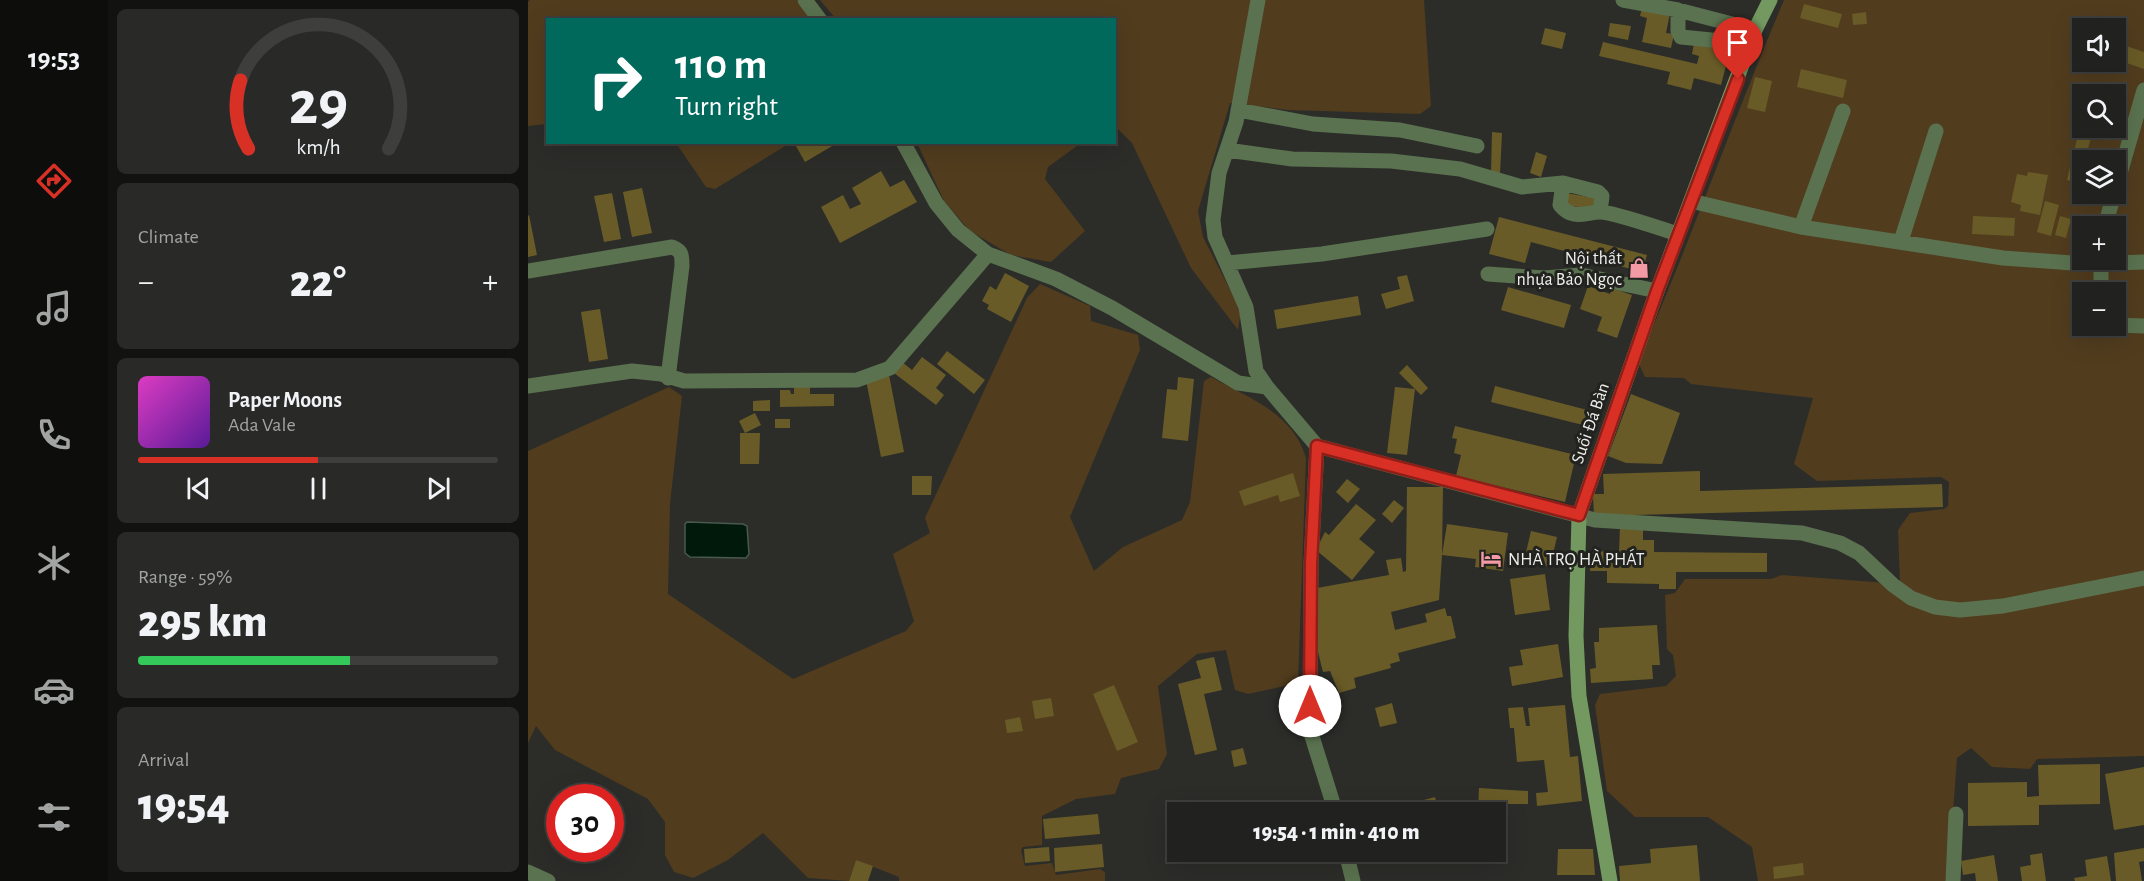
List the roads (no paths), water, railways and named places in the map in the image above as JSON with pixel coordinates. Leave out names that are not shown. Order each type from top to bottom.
[{"type":"street","points":[[804,0],[818,18]]},
{"type":"street","points":[[1258,0],[1231,144],[1219,173],[1213,220],[1215,237],[1246,307],[1256,371],[1317,446],[1595,520],[1802,533],[1840,543],[1859,553],[1893,585],[1911,598],[1935,608],[1960,610],[2003,606],[2144,578]]},
{"type":"street","points":[[1623,0],[1678,10],[1753,37]]},
{"type":"street","name":"Suối Đá Bàn","points":[[1611,881],[1579,696],[1576,636],[1579,515],[1678,234],[1753,37],[1770,0]]},
{"type":"street","points":[[1678,10],[1678,31],[1682,36],[1753,37]]},
{"type":"street","points":[[2126,164],[2139,130],[2144,90]]},
{"type":"street","points":[[1238,110],[1313,124],[1401,130],[1477,146]]},
{"type":"street","points":[[1801,227],[1843,111]]},
{"type":"street","points":[[1901,241],[1936,131]]},
{"type":"street","points":[[904,144],[936,203],[958,230],[988,254],[1056,279],[1112,308],[1238,383],[1267,387]]},
{"type":"street","points":[[1227,150],[1292,159],[1391,161],[1460,169],[1522,187],[1563,183],[1602,195],[1600,212]]},
{"type":"street","points":[[1563,183],[1560,205],[1564,209],[1583,216],[1600,212],[1678,234]]},
{"type":"street","points":[[1691,201],[1801,227],[2003,258],[2072,260]]},
{"type":"street","points":[[1227,263],[1322,254],[1487,229]]},
{"type":"street","points":[[528,271],[672,247],[678,249],[682,255],[682,266],[668,378]]},
{"type":"street","points":[[528,386],[632,371],[684,381],[857,380],[876,375],[890,368],[988,254]]},
{"type":"street","points":[[2126,262],[2144,262]]},
{"type":"street","points":[[1488,274],[1544,278],[1581,275],[1657,291]]},
{"type":"street","points":[[2126,325],[2144,326]]},
{"type":"street","points":[[1317,446],[1311,564],[1310,730],[1333,802]]},
{"type":"street","points":[[1953,881],[1956,814]]},
{"type":"street","points":[[1348,862],[1353,881]]},
{"type":"street","points":[[528,872],[548,881]]},
{"type":"place","name":"Nội thất nhựa Bảo Ngọc","points":[[1639,268]]},
{"type":"place","name":"NHÀ TRỌ HÀ PHÁT","points":[[1491,559]]}]
